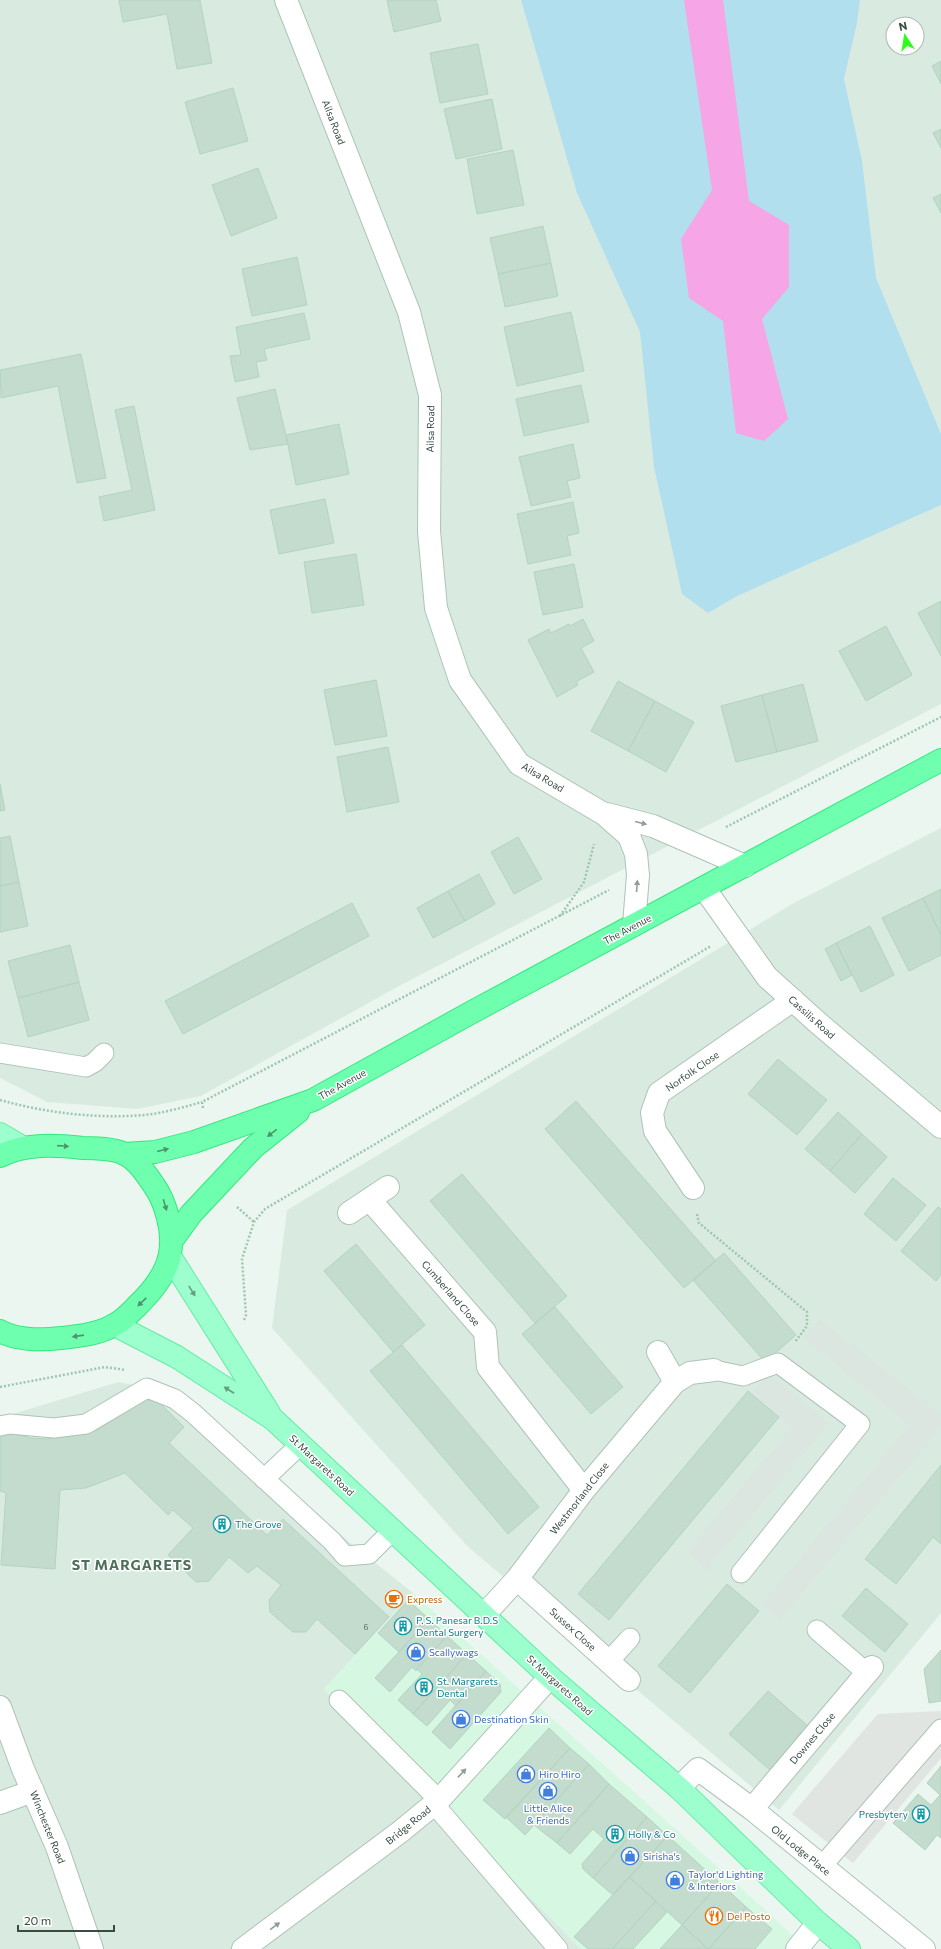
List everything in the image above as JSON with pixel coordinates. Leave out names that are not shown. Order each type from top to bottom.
[{"type":"highway","name":"The Avenue","points":[[124,1154],[155,1152],[194,1142],[313,1100],[941,760]]},
{"type":"highway","name":"The Avenue","points":[[4,1335],[41,1340],[95,1333],[115,1325],[148,1296],[162,1276],[172,1248],[191,1214],[253,1148],[313,1100]]},
{"type":"highway","points":[[0,1156],[24,1148],[57,1145],[94,1148],[124,1154],[136,1162],[163,1199],[172,1248]]},
{"type":"main road","points":[[0,1134],[24,1148]]},
{"type":"main road","name":"St Margarets Road","points":[[172,1248],[273,1419]]},
{"type":"main road","name":"St Margarets Road","points":[[115,1325],[177,1357],[273,1419],[550,1677],[680,1788],[818,1923],[849,1949]]},
{"type":"street","name":"Ailsa Road","points":[[286,0],[409,312],[430,395],[429,531],[436,608],[460,680],[519,764],[599,811],[629,836],[636,854],[638,875],[634,925]]},
{"type":"street","name":"Ailsa Road","points":[[599,811],[653,826],[745,866]]},
{"type":"street","name":"Cassilis Road","points":[[704,888],[767,977],[941,1127]]},
{"type":"street","name":"Norfolk Close","points":[[693,1188],[655,1132],[652,1113],[659,1093],[793,1000]]},
{"type":"street","points":[[349,1214],[388,1187]]},
{"type":"street","name":"Cumberland Close","points":[[370,1200],[485,1332],[488,1367],[584,1490]]},
{"type":"street","points":[[658,1352],[675,1382]]},
{"type":"street","name":"Westmorland Close","points":[[484,1615],[517,1579],[584,1490],[675,1382],[690,1374],[714,1370]]},
{"type":"street","name":"Sussex Close","points":[[517,1579],[629,1680]]},
{"type":"street","name":"Downes Close","points":[[752,1810],[869,1670]]},
{"type":"street","name":"Bridge Road","points":[[243,1949],[400,1832],[437,1802],[550,1677]]},
{"type":"street","name":"Winchester Road","points":[[0,1707],[57,1847],[92,1949]]},
{"type":"street","name":"Old Lodge Place","points":[[680,1788],[698,1769],[752,1810],[924,1949]]},
{"type":"street","points":[[0,1803],[33,1790]]},
{"type":"street","points":[[797,1949],[818,1923]]},
{"type":"lane","points":[[0,1054],[86,1067],[95,1062],[104,1053]]},
{"type":"lane","points":[[714,1370],[743,1376],[778,1363],[860,1424],[741,1573]]},
{"type":"lane","points":[[0,1426],[10,1424],[54,1428],[86,1424],[147,1388],[175,1399],[193,1413],[332,1541],[345,1556],[369,1554],[393,1530]]},
{"type":"lane","points":[[264,1479],[300,1445]]},
{"type":"lane","points":[[817,1630],[869,1670]]},
{"type":"lane","points":[[609,1661],[630,1638]]},
{"type":"lane","points":[[339,1700],[437,1802],[558,1949]]},
{"type":"lane","points":[[822,1866],[941,1729]]},
{"type":"path","points":[[694,844],[941,717]]},
{"type":"path","points":[[560,916],[584,882],[594,848],[599,811]]},
{"type":"path","points":[[0,1100],[19,1105],[66,1113],[109,1116],[146,1115],[202,1102],[638,875]]},
{"type":"path","points":[[242,1325],[246,1315],[242,1259],[254,1222],[265,1209],[710,946]]},
{"type":"path","points":[[202,1102],[204,1110]]},
{"type":"path","points":[[693,1188],[699,1223],[806,1312],[807,1326],[778,1363]]},
{"type":"path","points":[[234,1204],[254,1222]]},
{"type":"path","points":[[0,1387],[105,1367],[129,1370]]},
{"type":"shaded area","points":[[0,0],[941,0],[941,704],[401,985],[201,1096],[137,1109],[47,1102],[0,1078]]},
{"type":"shaded area","points":[[521,0],[860,0],[857,23],[844,79],[862,161],[876,278],[941,434],[941,505],[737,596],[708,613],[682,594],[654,467],[640,332],[577,193]]},
{"type":"shaded area","points":[[684,0],[723,0],[749,201],[789,225],[789,287],[762,319],[788,419],[764,441],[736,433],[723,321],[689,298],[681,239],[712,190]]},
{"type":"shaded area","points":[[941,828],[941,1613],[779,1810],[467,1546],[272,1328],[287,1210],[792,904]]},
{"type":"shaded area","points":[[820,1319],[941,1414],[941,1428],[779,1621],[762,1604],[909,1425],[803,1338]]},
{"type":"shaded area","points":[[769,1374],[829,1423],[707,1570],[687,1552],[792,1427],[752,1392]]},
{"type":"shaded area","points":[[118,1382],[158,1389],[413,1593],[324,1689],[586,1949],[0,1949],[0,1418]]},
{"type":"shaded area","points":[[413,1593],[807,1949],[581,1949],[324,1689]]},
{"type":"shaded area","points":[[941,1711],[941,1758],[853,1863],[792,1814],[878,1714]]},
{"type":"building","points":[[119,0],[200,0],[212,63],[177,69],[167,14],[123,22]]},
{"type":"building","points":[[387,0],[436,0],[441,21],[394,32]]},
{"type":"building","points":[[478,44],[488,94],[440,103],[430,53]]},
{"type":"building","points":[[941,61],[941,84],[932,66]]},
{"type":"building","points":[[233,88],[248,141],[200,154],[185,102]]},
{"type":"building","points":[[492,99],[502,149],[456,159],[444,109]]},
{"type":"building","points":[[941,129],[941,148],[933,133]]},
{"type":"building","points":[[513,150],[524,205],[477,214],[467,159]]},
{"type":"building","points":[[258,168],[277,218],[231,236],[212,185]]},
{"type":"building","points":[[941,194],[941,213],[933,198]]},
{"type":"building","points":[[543,226],[551,263],[498,274],[490,238]]},
{"type":"building","points":[[297,257],[307,305],[252,316],[242,269]]},
{"type":"building","points":[[551,263],[558,296],[505,307],[498,274]]},
{"type":"building","points":[[571,312],[584,371],[517,386],[504,327]]},
{"type":"building","points":[[304,313],[310,339],[264,349],[267,360],[256,362],[259,377],[235,382],[230,356],[241,355],[236,327]]},
{"type":"building","points":[[81,354],[106,478],[77,483],[58,386],[1,398],[0,370]]},
{"type":"building","points":[[581,385],[589,422],[524,436],[516,399]]},
{"type":"building","points":[[275,389],[288,444],[250,450],[237,398]]},
{"type":"building","points":[[134,406],[155,510],[104,521],[99,497],[132,490],[115,410]]},
{"type":"building","points":[[339,424],[349,474],[296,485],[286,435]]},
{"type":"building","points":[[573,444],[580,478],[567,481],[571,497],[531,506],[519,457]]},
{"type":"building","points":[[325,499],[334,543],[279,554],[270,510]]},
{"type":"building","points":[[573,502],[579,533],[567,536],[571,555],[528,564],[517,514]]},
{"type":"building","points":[[356,554],[364,605],[312,613],[304,562]]},
{"type":"building","points":[[574,564],[583,607],[543,615],[534,572]]},
{"type":"building","points":[[941,601],[941,656],[918,613]]},
{"type":"building","points":[[583,619],[594,641],[581,648],[594,672],[576,682],[578,685],[557,697],[528,640],[549,629],[551,633],[569,624],[570,626]]},
{"type":"building","points":[[886,626],[912,675],[866,701],[839,651]]},
{"type":"building","points":[[376,680],[387,736],[335,745],[324,690]]},
{"type":"building","points":[[618,681],[655,701],[628,751],[591,731]]},
{"type":"building","points":[[803,684],[818,741],[777,752],[762,695]]},
{"type":"building","points":[[762,695],[777,752],[736,762],[721,706]]},
{"type":"building","points":[[655,701],[694,722],[666,772],[628,751]]},
{"type":"building","points":[[388,747],[399,802],[347,812],[337,757]]},
{"type":"building","points":[[0,784],[5,810],[0,811]]},
{"type":"building","points":[[10,836],[19,882],[0,886],[0,838]]},
{"type":"building","points":[[518,837],[542,879],[514,894],[491,852]]},
{"type":"building","points":[[479,874],[495,904],[465,921],[448,891]]},
{"type":"building","points":[[19,882],[28,926],[0,932],[0,886]]},
{"type":"building","points":[[941,889],[941,935],[923,898]]},
{"type":"building","points":[[448,891],[465,921],[433,938],[417,908]]},
{"type":"building","points":[[923,898],[941,935],[941,955],[909,971],[882,918]]},
{"type":"building","points":[[352,903],[369,936],[183,1034],[165,1001]]},
{"type":"building","points":[[870,926],[894,975],[861,992],[836,943]]},
{"type":"building","points":[[836,943],[852,975],[841,981],[825,949]]},
{"type":"building","points":[[70,945],[79,982],[18,998],[8,961]]},
{"type":"building","points":[[79,982],[89,1020],[28,1037],[18,998]]},
{"type":"building","points":[[778,1059],[827,1100],[797,1135],[748,1094]]},
{"type":"building","points":[[576,1101],[716,1261],[684,1288],[545,1129]]},
{"type":"building","points":[[838,1112],[862,1134],[830,1171],[805,1149]]},
{"type":"building","points":[[862,1134],[887,1157],[855,1193],[830,1171]]},
{"type":"building","points":[[462,1174],[567,1296],[535,1323],[430,1201]]},
{"type":"building","points":[[893,1178],[926,1205],[896,1241],[864,1214]]},
{"type":"building","points":[[938,1207],[941,1209],[941,1275],[936,1281],[901,1251]]},
{"type":"building","points":[[356,1244],[425,1325],[393,1352],[324,1271]]},
{"type":"building","points":[[724,1253],[796,1335],[765,1362],[693,1280]]},
{"type":"building","points":[[555,1307],[623,1387],[591,1414],[522,1334]]},
{"type":"building","points":[[402,1345],[539,1507],[508,1534],[370,1371]]},
{"type":"building","points":[[748,1391],[779,1417],[609,1620],[578,1594]]},
{"type":"building","name":"The Grove","points":[[141,1399],[158,1401],[184,1427],[169,1443],[267,1535],[283,1519],[389,1617],[355,1654],[317,1619],[306,1632],[293,1632],[270,1612],[269,1600],[281,1585],[257,1566],[248,1573],[229,1557],[209,1581],[196,1582],[168,1555],[193,1528],[173,1510],[168,1515],[125,1473],[86,1488],[60,1490],[55,1569],[1,1565],[6,1493],[0,1491],[0,1434],[5,1431],[31,1438],[47,1439],[82,1434],[97,1430]]},
{"type":"building","points":[[941,1465],[941,1544],[933,1537],[896,1584],[865,1559]]},
{"type":"building","points":[[727,1584],[759,1611],[690,1693],[658,1666]]},
{"type":"building","points":[[866,1588],[908,1624],[885,1652],[842,1616]]},
{"type":"building","name":"P. S. Panesar B.D.S Dental Surgery","points":[[408,1600],[429,1619],[399,1652],[378,1633]]},
{"type":"building","name":"Scallywags","points":[[429,1619],[447,1636],[416,1671],[412,1667],[390,1692],[375,1678]]},
{"type":"building","name":"St. Margarets Dental","points":[[447,1636],[467,1654],[413,1714],[398,1700],[422,1674],[417,1669]]},
{"type":"building","points":[[941,1650],[941,1701],[929,1703],[924,1669]]},
{"type":"building","points":[[467,1654],[486,1671],[456,1706],[450,1700],[427,1726],[413,1714]]},
{"type":"building","name":"Destination Skin","points":[[486,1671],[500,1684],[501,1692],[450,1749],[432,1732]]},
{"type":"building","points":[[768,1691],[808,1726],[770,1770],[729,1734]]},
{"type":"building","name":"Hiro Hiro","points":[[549,1728],[570,1748],[505,1819],[483,1800]]},
{"type":"building","name":"Little Alice & Friends","points":[[570,1748],[589,1764],[525,1835],[506,1817]]},
{"type":"building","points":[[589,1764],[609,1784],[557,1843],[534,1825]]},
{"type":"building","name":"Presbytery","points":[[941,1766],[941,1838],[937,1835],[925,1850],[893,1823],[918,1794],[931,1805],[940,1795],[927,1783]]},
{"type":"building","name":"Holly & Co","points":[[609,1784],[647,1817],[593,1878],[583,1869],[582,1864],[604,1839],[593,1829],[570,1854],[557,1843]]},
{"type":"building","name":"Sirisha's","points":[[647,1817],[668,1836],[613,1895],[593,1878]]},
{"type":"building","name":"Taylor'd Lighting & Interiors","points":[[668,1836],[720,1883],[682,1925],[629,1877]]},
{"type":"building","points":[[629,1877],[656,1901],[612,1949],[588,1949],[574,1937]]},
{"type":"building","name":"Del Posto","points":[[720,1883],[746,1907],[708,1949],[682,1925]]},
{"type":"building","points":[[656,1901],[667,1912],[633,1949],[612,1949]]},
{"type":"building","points":[[746,1907],[772,1929],[755,1949],[709,1949]]},
{"type":"building","points":[[682,1925],[708,1949],[660,1949]]},
{"type":"place","name":"The Grove","points":[[222,1524]]},
{"type":"place","name":"Express","points":[[394,1599]]},
{"type":"place","name":"P. S. Panesar B.D.S Dental Surgery","points":[[403,1626]]},
{"type":"place","name":"Scallywags","points":[[416,1652]]},
{"type":"place","name":"St. Margarets Dental","points":[[424,1687]]},
{"type":"place","name":"Destination Skin","points":[[461,1719]]},
{"type":"place","name":"Hiro Hiro","points":[[526,1774]]},
{"type":"place","name":"Little Alice & Friends","points":[[548,1791]]},
{"type":"place","name":"Presbytery","points":[[921,1814]]},
{"type":"place","name":"Holly & Co","points":[[615,1834]]},
{"type":"place","name":"Sirisha's","points":[[630,1856]]},
{"type":"place","name":"Taylor'd Lighting & Interiors","points":[[675,1880]]},
{"type":"place","name":"Del Posto","points":[[714,1916]]},
{"type":"district","name":"ST MARGARETS","points":[[132,1564]]}]
